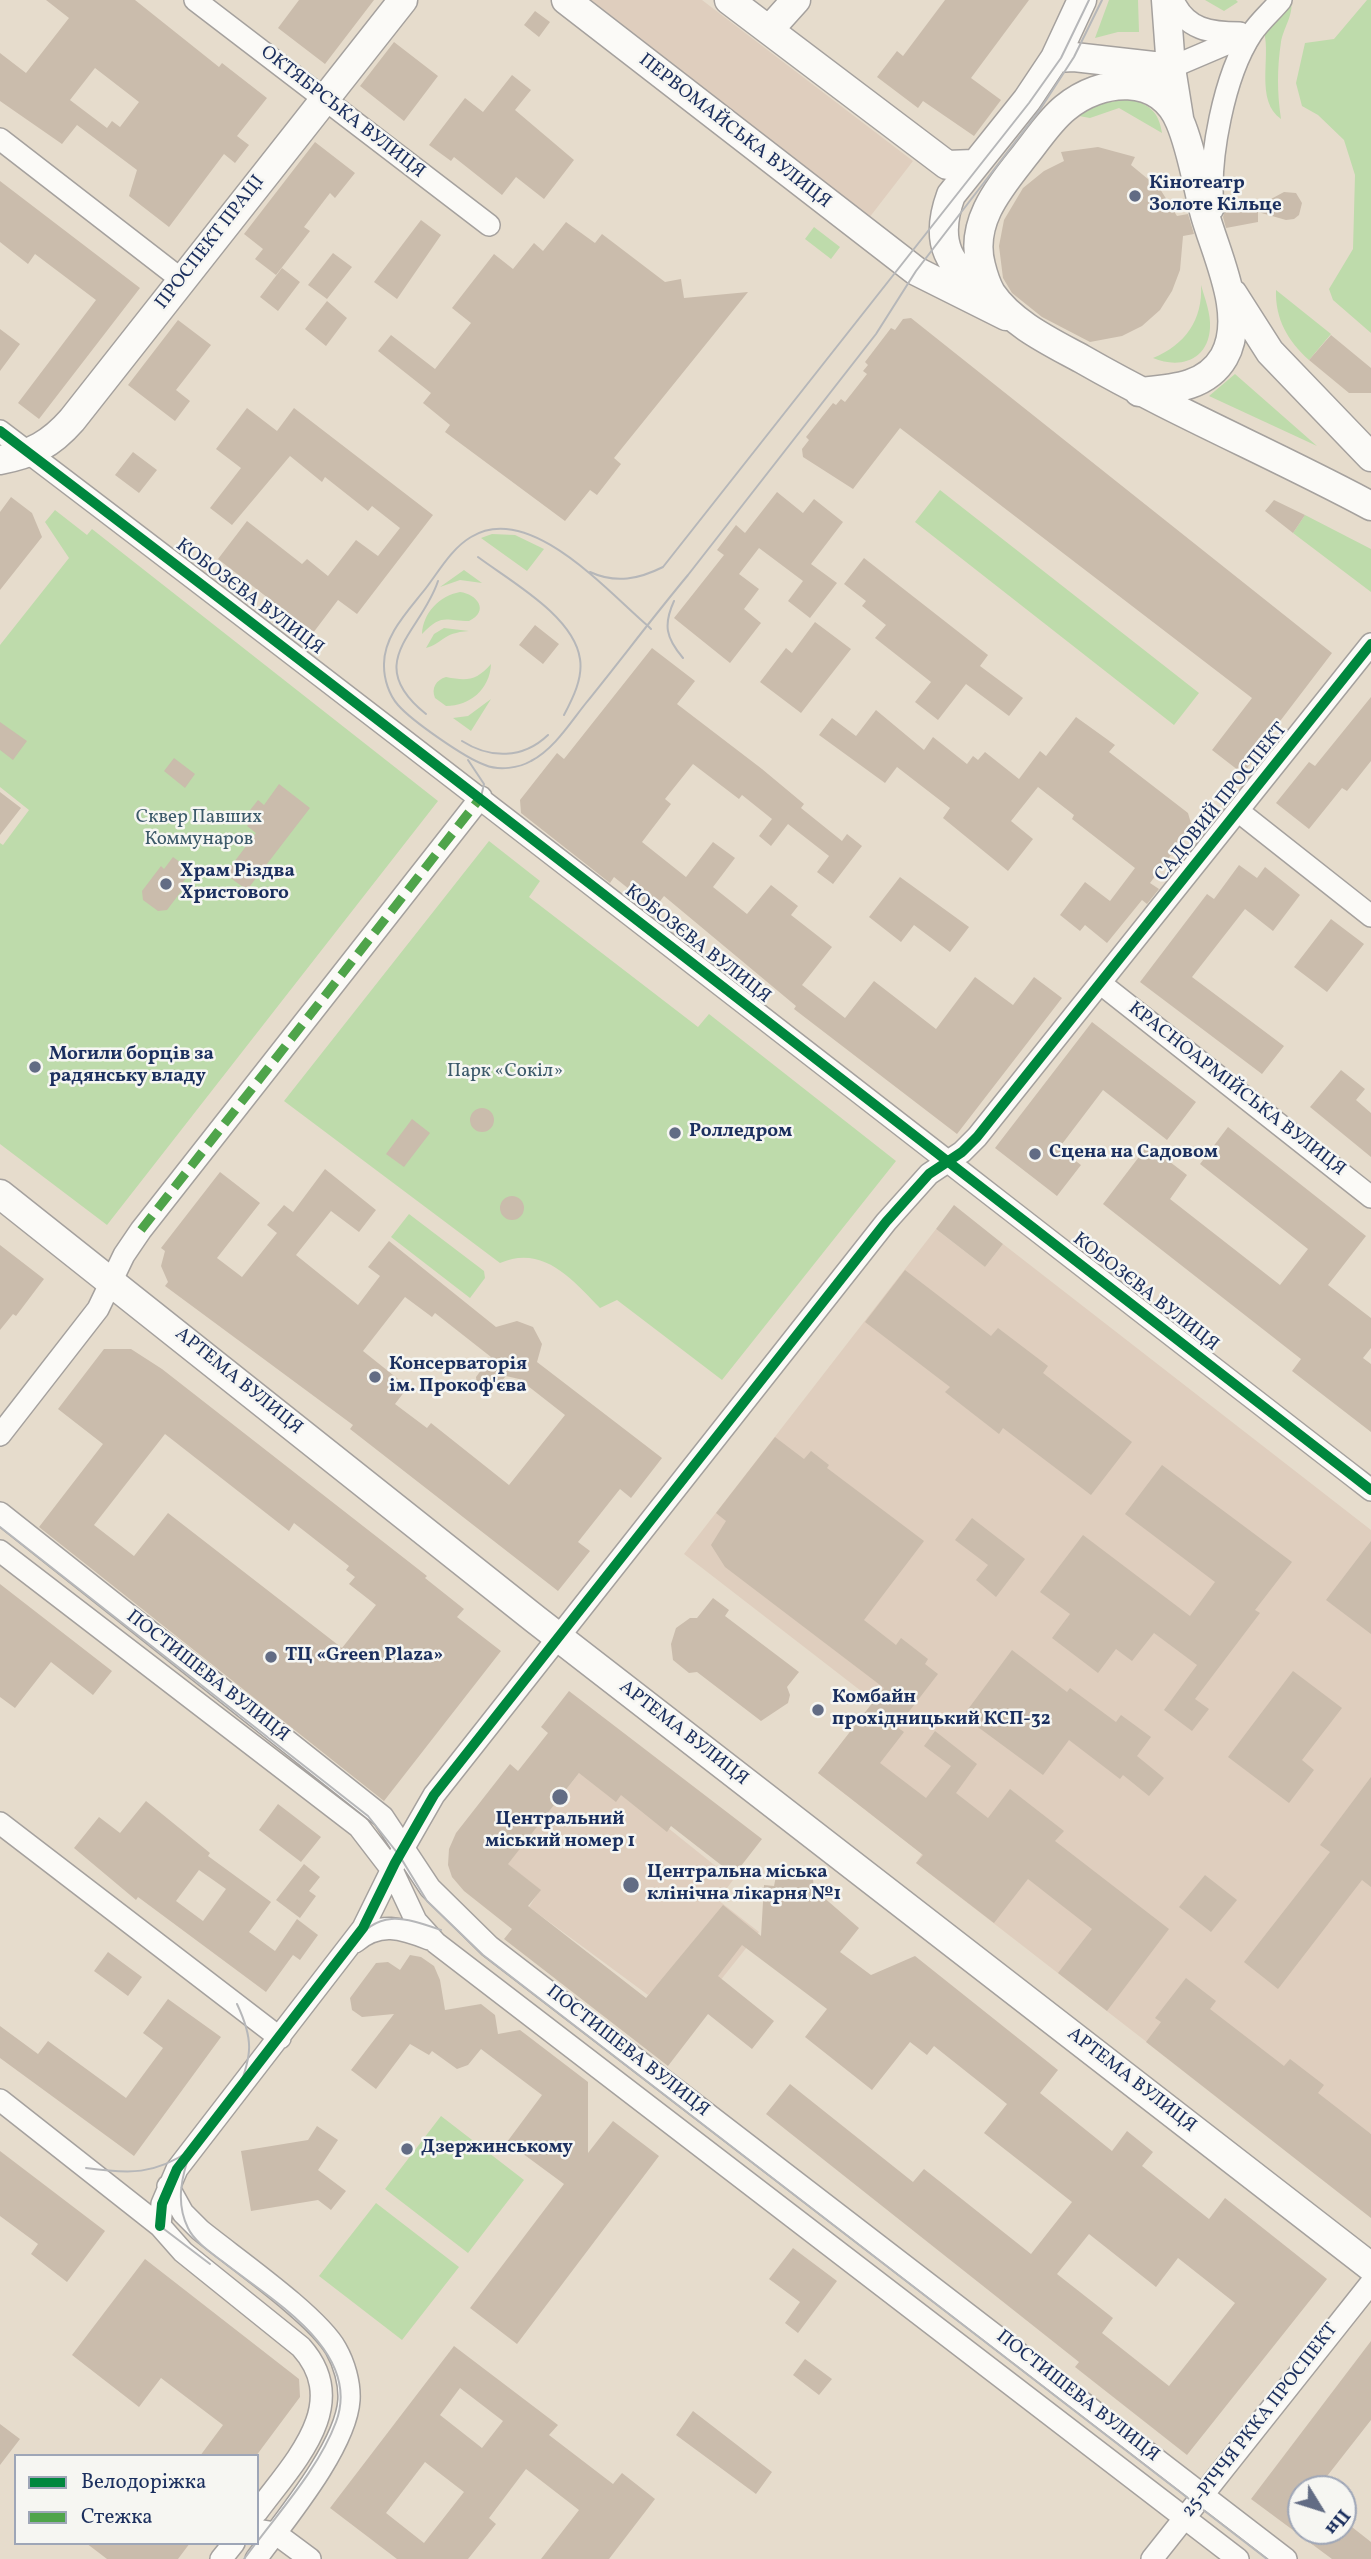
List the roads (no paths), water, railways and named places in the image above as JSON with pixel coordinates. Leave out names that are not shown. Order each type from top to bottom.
[{"type":"main road","name":"ПРОСПЕКТ ПРАЦІ","points":[[0,460],[30,454],[55,439],[72,420],[403,0]]},
{"type":"main road","name":"ПЕРВОМАЙСЬКА ВУЛИЦЯ","points":[[566,0],[916,271],[1026,326]]},
{"type":"main road","points":[[729,0],[947,165],[974,164]]},
{"type":"main road","points":[[769,30],[796,0]]},
{"type":"main road","points":[[1082,0],[1055,58],[1027,100],[951,195],[942,236],[951,259],[965,279],[1026,326],[1139,392],[1371,506]]},
{"type":"main road","points":[[1166,0],[1171,68],[1180,121],[1218,261],[1228,287],[1270,352],[1371,457]]},
{"type":"main road","points":[[1055,58],[1074,57],[1171,68]]},
{"type":"main road","points":[[1026,326],[991,293],[981,266],[979,233],[992,198],[1053,119],[1082,97],[1113,86],[1135,85],[1152,89],[1167,100],[1180,121]]},
{"type":"main road","points":[[1139,392],[1176,389],[1202,380],[1223,357],[1233,328],[1228,287]]},
{"type":"main road","name":"АРТЕМА ВУЛИЦЯ","points":[[0,1194],[112,1280],[558,1636],[1371,2267]]},
{"type":"street","name":"ОКТЯБРСЬКА ВУЛИЦЯ","points":[[195,0],[489,225]]},
{"type":"street","points":[[1173,0],[1189,23],[1207,32],[1252,33]]},
{"type":"street","points":[[1218,261],[1211,195],[1225,100],[1235,68],[1252,33],[1281,0]]},
{"type":"street","points":[[1113,86],[1171,68],[1252,33]]},
{"type":"street","points":[[0,139],[182,279]]},
{"type":"street","name":"КОБОЗЄВА ВУЛИЦЯ","points":[[0,431],[481,797],[1371,1490]]},
{"type":"street","name":"САДОВИЙ ПРОСПЕКТ","points":[[168,2186],[191,2150],[351,1946],[363,1928],[404,1845],[434,1796],[558,1636],[886,1222],[929,1174],[977,1137],[1371,644]]},
{"type":"street","points":[[0,1435],[98,1309],[124,1255],[141,1230],[481,797]]},
{"type":"street","points":[[1238,811],[1371,916]]},
{"type":"street","name":"КРАСНОАРМІЙСЬКА ВУЛИЦЯ","points":[[1100,984],[1371,1197]]},
{"type":"street","name":"ПОСТИШЕВА ВУЛИЦЯ","points":[[0,1513],[383,1817],[430,1888],[489,1946],[1286,2559]]},
{"type":"street","name":"ПОСТИШЕВА ВУЛИЦЯ","points":[[0,1551],[359,1827],[392,1870],[416,1922],[436,1942],[1238,2559]]},
{"type":"street","points":[[0,1823],[280,2038]]},
{"type":"street","points":[[351,1946],[374,1930],[401,1927],[436,1942]]},
{"type":"street","points":[[0,2100],[160,2226],[183,2252],[302,2347],[315,2362],[324,2398],[321,2416],[300,2452],[259,2509]]},
{"type":"street","points":[[160,2226],[162,2204],[168,2186]]},
{"type":"street","points":[[168,2186],[183,2213],[200,2230],[318,2327],[335,2347],[346,2372],[349,2399],[344,2424],[314,2477],[266,2531],[256,2559]]},
{"type":"street","name":"25-РІЧЧЯ РККА ПРОСПЕКТ","points":[[1152,2559],[1371,2283]]},
{"type":"street","points":[[266,2531],[310,2559]]},
{"type":"tram line","points":[[590,572],[618,579],[645,575],[663,567],[1029,103],[1061,58],[1089,0]]},
{"type":"tram line","points":[[651,629],[648,626],[631,611],[611,592],[566,555],[542,540],[517,531],[494,529],[471,537],[458,547],[405,615],[388,644],[385,676],[392,697],[405,712],[476,761],[496,768],[515,767],[531,761],[547,750],[568,727],[611,671],[637,639],[649,623],[688,575],[876,334],[916,271],[1039,111],[1074,57],[1102,0]]},
{"type":"tram line","points":[[478,557],[523,588],[554,614],[575,643],[581,666],[579,681],[564,715]]},
{"type":"tram line","points":[[426,714],[407,695],[398,679],[397,663],[401,648],[430,600],[438,581]]},
{"type":"tram line","points":[[674,601],[668,617],[668,631],[683,658]]},
{"type":"tram line","points":[[462,741],[484,751],[506,754],[528,749],[548,735]]},
{"type":"tram line","points":[[468,760],[484,784],[481,797]]},
{"type":"tram line","points":[[0,1527],[368,1816],[399,1855],[427,1901],[483,1955],[1267,2559]]},
{"type":"tram line","points":[[351,1946],[371,1926],[392,1919],[403,1919],[441,1930]]},
{"type":"tram line","points":[[237,2004],[246,2028],[249,2048],[238,2091]]},
{"type":"tram line","points":[[191,2150],[181,2198],[184,2218],[191,2233],[198,2242],[306,2328],[324,2349],[336,2372],[341,2396],[336,2422],[321,2454],[259,2539]]},
{"type":"tram line","points":[[86,2168],[141,2171],[165,2164],[191,2150]]},
{"type":"tram line","points":[[160,2226],[210,2264]]},
{"type":"tram line","points":[[244,2559],[254,2545]]},
{"type":"place","name":"Кінотеатр Золоте Кільце","points":[[1135,196]]},
{"type":"place","name":"Храм Різдва Христового","points":[[166,884]]},
{"type":"place","name":"Могили борців за радянську владу","points":[[35,1067]]},
{"type":"place","name":"Ролледром","points":[[675,1133]]},
{"type":"place","name":"Сцена на Садовом","points":[[1035,1154]]},
{"type":"place","name":"Консерваторія ім. Прокоф'єва","points":[[375,1377]]},
{"type":"place","name":"ТЦ «Green Plaza»","points":[[271,1657]]},
{"type":"place","name":"Комбайн прохідницький КСП-32","points":[[818,1710]]},
{"type":"place","name":"Центральний міський номер 1","points":[[560,1797]]},
{"type":"place","name":"Центральна міська клінічна лікарня №1","points":[[631,1885]]},
{"type":"place","name":"Дзержинському","points":[[407,2149]]},
{"type":"park label","name":"Сквер Павших Коммунаров","points":[[199,830]]},
{"type":"park label","name":"Парк «Сокіл»","points":[[505,1073]]}]
